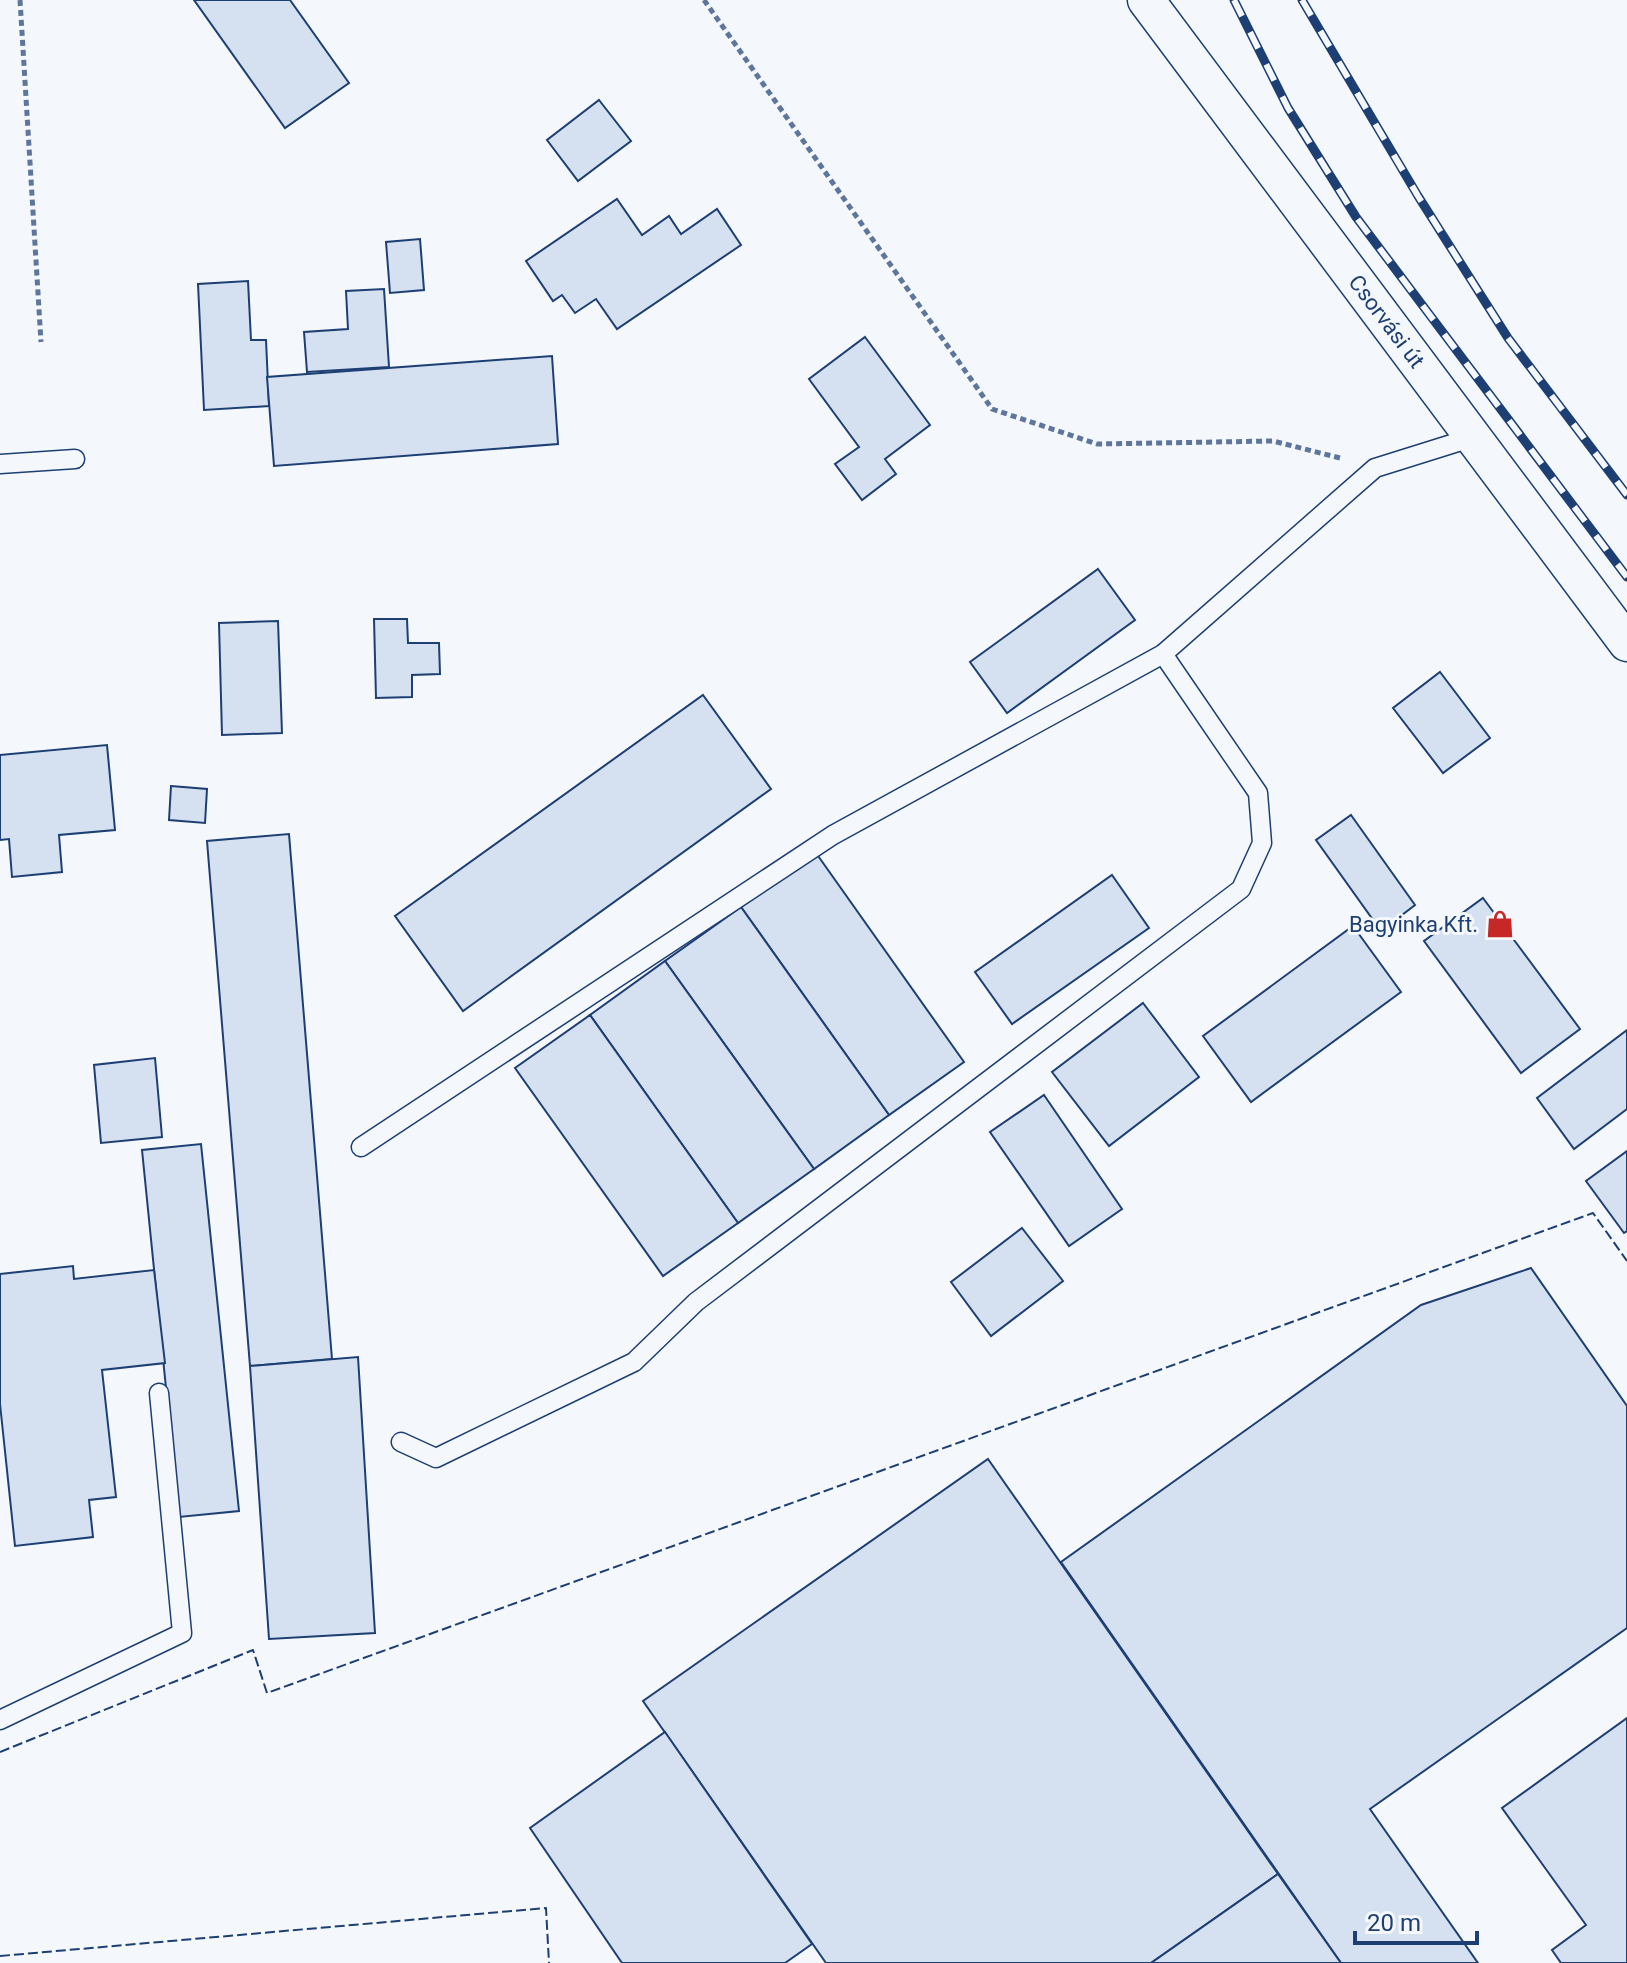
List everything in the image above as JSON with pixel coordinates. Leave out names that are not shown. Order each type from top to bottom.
[{"type":"street","name":"Csorvási út","points":[[1146,0],[1627,643]]},
{"type":"lane","points":[[361,1147],[833,835],[1163,654],[1375,468],[1474,437]]},
{"type":"lane","points":[[0,464],[75,459]]},
{"type":"lane","points":[[401,1442],[436,1458],[634,1362],[696,1302],[1241,889],[1262,843],[1258,793],[1163,654]]},
{"type":"lane","points":[[0,1720],[182,1633],[159,1393]]},
{"type":"path","points":[[20,0],[41,342]]},
{"type":"path","points":[[704,0],[992,409],[1097,444],[1273,441],[1375,468]]},
{"type":"building","points":[[194,0],[290,0],[349,83],[285,128]]},
{"type":"building","points":[[599,100],[631,141],[578,181],[547,140]]},
{"type":"building","points":[[617,199],[642,235],[669,216],[681,234],[717,209],[741,245],[617,329],[596,299],[575,313],[562,295],[553,301],[526,261]]},
{"type":"building","points":[[420,239],[424,290],[390,293],[386,242]]},
{"type":"building","points":[[248,281],[251,340],[266,340],[269,406],[204,410],[198,284]]},
{"type":"building","points":[[384,289],[389,367],[307,372],[304,332],[348,329],[346,291]]},
{"type":"building","points":[[865,337],[930,425],[885,459],[896,474],[862,500],[835,464],[859,447],[809,379]]},
{"type":"building","points":[[552,356],[558,444],[274,466],[267,377]]},
{"type":"building","points":[[1098,569],[1135,620],[1007,713],[970,662]]},
{"type":"building","points":[[374,619],[407,619],[408,643],[439,643],[440,674],[412,675],[412,697],[376,698]]},
{"type":"building","points":[[278,621],[282,733],[222,735],[219,623]]},
{"type":"building","points":[[1440,672],[1490,738],[1443,773],[1393,708]]},
{"type":"building","points":[[703,695],[771,789],[463,1011],[395,916]]},
{"type":"building","points":[[107,745],[115,830],[59,835],[62,872],[12,877],[9,839],[0,840],[0,755]]},
{"type":"building","points":[[171,786],[207,789],[205,823],[169,820]]},
{"type":"building","points":[[1351,815],[1415,905],[1381,931],[1316,840]]},
{"type":"building","points":[[289,834],[332,1359],[250,1366],[207,841]]},
{"type":"building","points":[[816,853],[964,1062],[889,1115],[741,907]]},
{"type":"building","points":[[1112,875],[1149,928],[1012,1024],[975,972]]},
{"type":"building","points":[[1483,898],[1580,1029],[1521,1073],[1424,941]]},
{"type":"building","points":[[741,907],[889,1115],[814,1169],[665,961]]},
{"type":"building","points":[[1353,926],[1401,992],[1251,1102],[1203,1036]]},
{"type":"building","points":[[665,961],[814,1169],[738,1223],[590,1015]]},
{"type":"building","points":[[1143,1003],[1199,1077],[1109,1146],[1052,1072]]},
{"type":"building","points":[[590,1015],[738,1223],[663,1276],[515,1068]]},
{"type":"building","points":[[1627,1030],[1627,1109],[1574,1149],[1537,1098]]},
{"type":"building","points":[[155,1058],[162,1137],[101,1143],[94,1065]]},
{"type":"building","points":[[1044,1095],[1122,1209],[1069,1246],[990,1132]]},
{"type":"building","points":[[201,1144],[239,1511],[179,1517],[142,1150]]},
{"type":"building","points":[[1627,1151],[1627,1231],[1624,1233],[1586,1181]]},
{"type":"building","points":[[1022,1228],[1063,1281],[991,1336],[951,1282]]},
{"type":"building","points":[[73,1266],[74,1279],[154,1270],[165,1363],[102,1370],[116,1497],[89,1500],[93,1537],[15,1546],[0,1404],[0,1274]]},
{"type":"building","points":[[1531,1268],[1627,1406],[1627,1628],[1370,1809],[1478,1963],[1341,1963],[1061,1562],[1421,1305]]},
{"type":"building","points":[[358,1357],[375,1633],[269,1639],[250,1366]]},
{"type":"building","points":[[988,1459],[1278,1874],[1151,1963],[826,1963],[643,1701]]},
{"type":"building","points":[[1627,1718],[1627,1963],[1561,1963],[1552,1950],[1586,1925],[1502,1808]]},
{"type":"building","points":[[665,1732],[812,1944],[785,1963],[622,1963],[530,1828]]},
{"type":"building","points":[[1278,1874],[1341,1963],[1151,1963]]},
{"type":"railway","points":[[1234,0],[1288,108],[1356,217],[1627,577]]},
{"type":"railway","points":[[1302,0],[1418,196],[1508,338],[1627,495]]},
{"type":"fence","points":[[0,1752],[253,1650],[267,1693],[1593,1213],[1627,1261]]},
{"type":"fence","points":[[0,1956],[546,1908],[549,1963]]},
{"type":"place","name":"Bagyinka Kft.","points":[[1500,924]]}]
